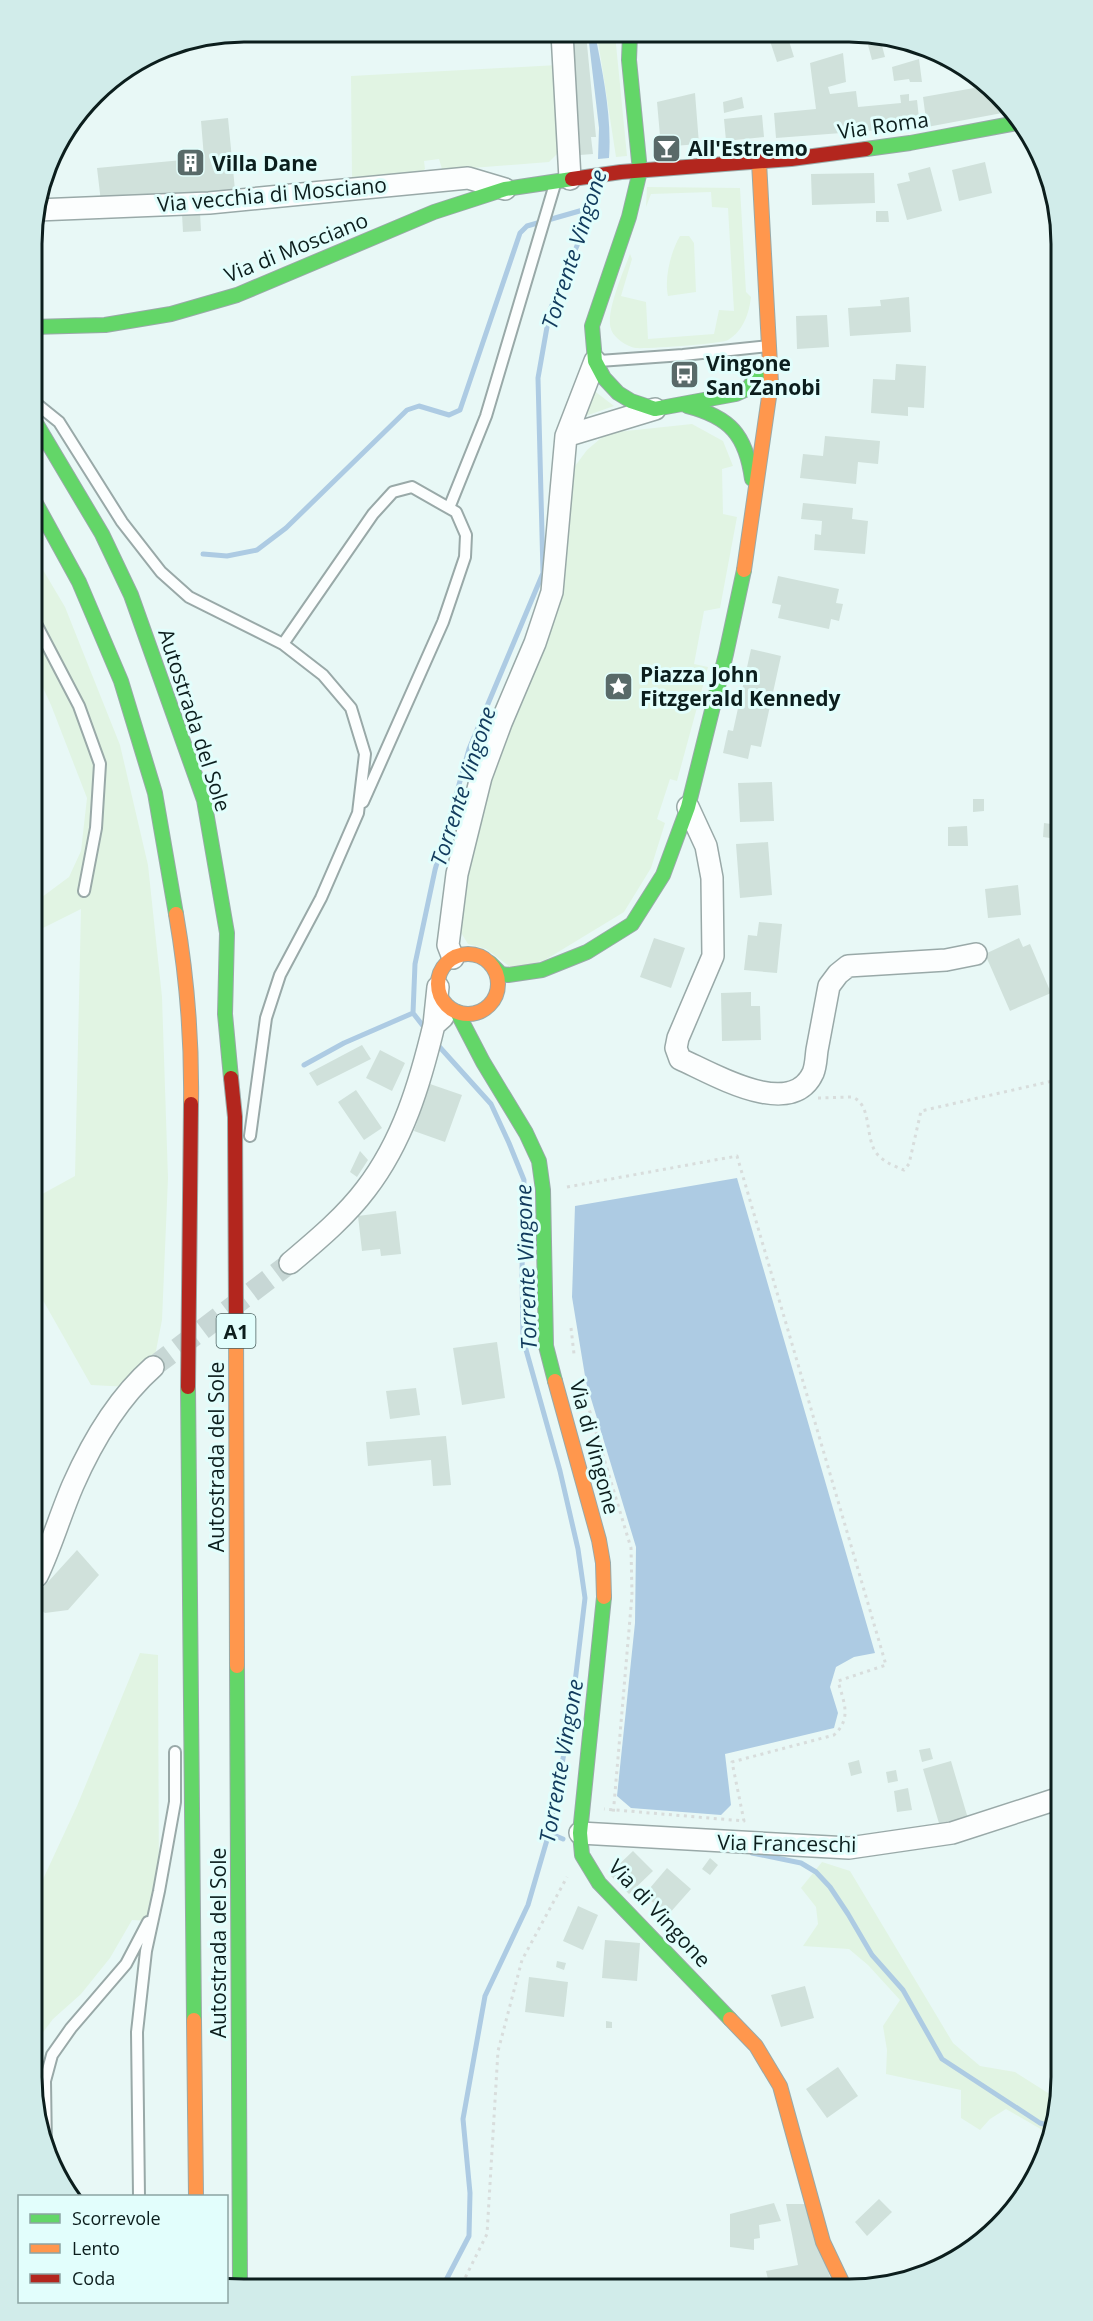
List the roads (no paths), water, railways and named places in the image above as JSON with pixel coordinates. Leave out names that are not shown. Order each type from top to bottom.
[{"type":"main road","points":[[630,42],[629,60],[639,171],[629,217],[592,326],[595,361],[604,378],[618,393],[642,406],[655,409],[736,394],[747,389],[770,362]]},
{"type":"main road","name":"Via Roma","points":[[563,180],[621,172],[759,162],[910,143],[1011,124]]},
{"type":"main road","points":[[542,970],[501,974],[490,963],[472,954],[453,958],[441,970],[438,987],[442,1000],[455,1011],[475,1013],[542,970],[587,951],[632,924],[663,875],[688,807],[726,654],[747,554],[771,383],[759,162]]},
{"type":"main road","name":"Via di Mosciano","points":[[42,327],[105,325],[171,315],[237,295],[434,212],[505,189],[563,180]]},
{"type":"main road","points":[[681,405],[705,410],[723,418],[734,428],[745,445],[749,459],[754,502]]},
{"type":"main road","name":"Autostrada del Sole","points":[[42,432],[102,534],[130,595],[204,801],[227,933],[225,1014],[235,1117],[240,2279]]},
{"type":"main road","name":"Autostrada del Sole","points":[[42,514],[79,582],[121,681],[155,793],[186,969],[192,1051],[188,1362],[196,2195]]},
{"type":"main road","points":[[485,1025],[488,1006],[495,996],[498,980],[490,963]]},
{"type":"main road","name":"Via di Vingone","points":[[455,1011],[526,1132],[538,1161],[543,1190],[546,1346],[571,1445],[599,1540],[603,1563],[604,1597],[580,1833],[582,1856],[599,1883],[756,2046],[780,2086],[823,2242],[841,2279]]},
{"type":"main road","name":"Via di Vingone","points":[[488,1041],[499,1086]]},
{"type":"street","points":[[563,42],[569,127],[563,180]]},
{"type":"street","name":"Via vecchia di Mosciano","points":[[45,210],[209,202],[468,178],[505,189]]},
{"type":"street","points":[[453,958],[448,945],[457,874],[481,777],[535,643],[552,592],[566,436],[595,361]]},
{"type":"street","points":[[566,436],[655,409]]},
{"type":"street","points":[[688,807],[706,846],[712,878],[713,956],[678,1038],[676,1048],[680,1059],[754,1091],[769,1095],[790,1093],[803,1086],[814,1072],[829,986],[848,966],[946,960],[976,954]]},
{"type":"street","points":[[290,1263],[321,1237],[366,1190],[398,1139],[417,1089],[428,1050],[434,1025],[438,987]]},
{"type":"street","points":[[434,1025],[455,1011]]},
{"type":"street","points":[[42,1564],[74,1484],[107,1422],[130,1387],[153,1366]]},
{"type":"street","name":"Via Franceschi","points":[[580,1833],[849,1848],[952,1833],[1051,1801]]},
{"type":"lane","points":[[450,508],[486,416],[563,180]]},
{"type":"lane","points":[[595,361],[769,346]]},
{"type":"lane","points":[[42,408],[59,422],[122,522],[161,572],[189,597],[283,644],[323,675],[351,708],[365,754],[358,813]]},
{"type":"lane","points":[[236,1250],[266,1018],[280,975],[321,898],[443,622],[465,557],[466,535],[456,512],[412,487],[393,492],[373,514],[283,644]]},
{"type":"lane","points":[[42,635],[79,706],[100,764],[96,828],[84,891]]},
{"type":"lane","points":[[178,1608],[188,1362]]},
{"type":"lane","points":[[139,2195],[137,2032],[146,1951],[175,1802],[176,1744]]},
{"type":"lane","points":[[45,2111],[45,2081],[52,2055],[126,1964],[155,1909]]},
{"type":"water","points":[[589,42],[597,42],[604,80],[608,111],[609,158],[598,159],[599,128]]},
{"type":"water","points":[[737,1178],[875,1653],[854,1657],[836,1667],[830,1687],[838,1713],[834,1728],[725,1754],[731,1805],[721,1815],[631,1808],[617,1796],[635,1623],[636,1547],[586,1382],[572,1297],[575,1206]]},
{"type":"waterway","name":"Torrente Vingone","points":[[427,1031],[413,1013],[415,964],[435,870],[469,749],[543,573],[538,378],[550,310],[584,229],[596,185]]},
{"type":"waterway","points":[[203,554],[227,556],[257,550],[286,528],[407,410],[419,406],[449,415],[460,410],[520,233],[527,226],[590,208]]},
{"type":"waterway","points":[[304,1065],[344,1043],[413,1013]]},
{"type":"waterway","name":"Torrente Vingone","points":[[436,1043],[491,1104],[524,1180],[523,1339],[560,1471],[578,1549],[585,1598],[571,1716],[549,1833],[528,1905],[485,1996],[463,2119],[470,2193],[469,2236],[447,2279]]},
{"type":"waterway","points":[[549,1833],[563,1839]]},
{"type":"waterway","points":[[752,1853],[801,1863],[816,1872],[830,1887],[872,1955],[903,1990],[942,2059],[1045,2125]]},
{"type":"tunnel","points":[[153,1367],[290,1263]]},
{"type":"place","name":"All'Estremo","points":[[667,148]]},
{"type":"place","name":"Villa Dane","points":[[191,163]]},
{"type":"place","name":"Vingone San Zanobi","points":[[685,375]]},
{"type":"place","name":"Piazza John Fitzgerald Kennedy","points":[[619,686]]}]
